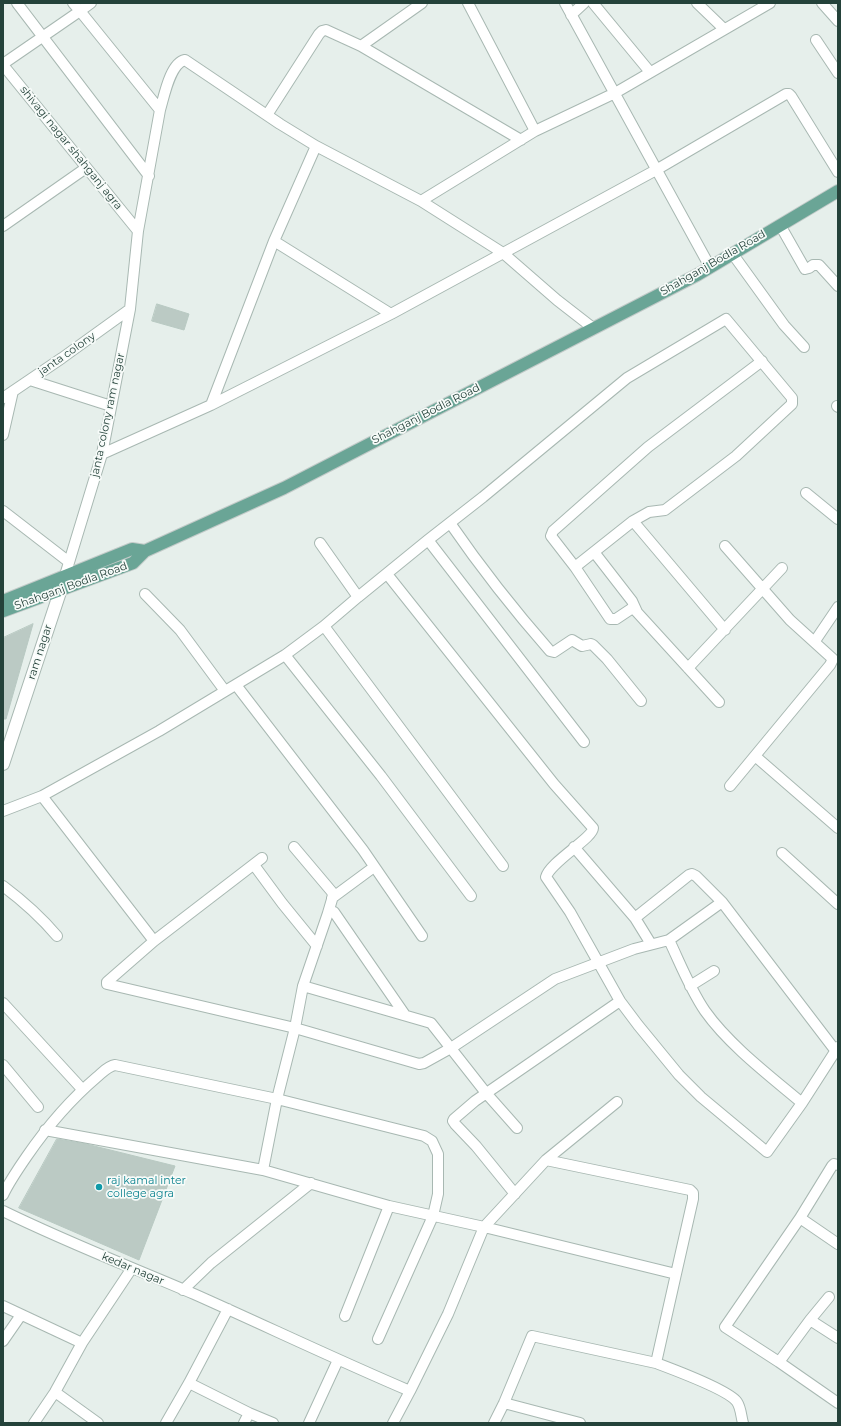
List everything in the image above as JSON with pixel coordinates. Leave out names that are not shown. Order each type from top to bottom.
[{"type":"main road","name":"Shahganj Bodla Road","points":[[3,611],[133,563],[145,551],[284,488],[710,267],[838,191]]},
{"type":"main road","points":[[3,601],[132,549],[145,551]]},
{"type":"street","points":[[17,3],[149,176]]},
{"type":"street","points":[[74,3],[160,110]]},
{"type":"street","points":[[3,64],[91,3]]},
{"type":"street","points":[[361,46],[422,3]]},
{"type":"street","points":[[468,3],[535,131]]},
{"type":"street","points":[[565,3],[710,267]]},
{"type":"street","points":[[571,15],[584,3]]},
{"type":"street","points":[[593,3],[650,72]]},
{"type":"street","points":[[697,3],[724,29]]},
{"type":"street","points":[[421,201],[535,131],[615,93],[770,3]]},
{"type":"street","points":[[822,3],[836,16]]},
{"type":"street","points":[[267,115],[322,31],[326,30],[361,46],[521,140]]},
{"type":"street","points":[[816,40],[838,73]]},
{"type":"street","points":[[130,309],[138,231],[160,110],[168,80],[178,63],[185,60],[316,146],[421,201],[503,253],[557,300],[593,328]]},
{"type":"street","name":"shivagi nagar shahganj agra","points":[[3,64],[138,231]]},
{"type":"street","points":[[102,454],[211,405],[391,314],[656,170],[787,94],[791,96],[838,172]]},
{"type":"street","points":[[211,405],[274,241],[316,146]]},
{"type":"street","points":[[3,226],[86,168]]},
{"type":"street","points":[[780,225],[805,269],[813,265],[819,265],[838,286]]},
{"type":"street","points":[[274,241],[391,314]]},
{"type":"street","points":[[732,253],[784,325],[804,347]]},
{"type":"street","name":"janta colony","points":[[3,398],[130,309]]},
{"type":"street","name":"janta colony ram nagar","points":[[60,589],[102,454],[130,309]]},
{"type":"street","points":[[3,811],[42,796],[159,731],[284,655],[324,626],[627,378],[726,319],[792,398],[792,404],[736,456],[665,510],[649,512],[633,521],[575,567]]},
{"type":"street","points":[[638,612],[631,609],[616,619],[610,619],[575,567],[552,539],[551,536],[553,531],[648,447],[762,361]]},
{"type":"street","points":[[30,380],[111,406]]},
{"type":"street","points":[[3,436],[13,391]]},
{"type":"street","points":[[806,493],[838,519]]},
{"type":"street","points":[[3,511],[69,562]]},
{"type":"street","points":[[633,521],[725,630]]},
{"type":"street","points":[[450,523],[481,567],[517,613],[550,651],[554,652],[572,640],[582,646],[593,645],[607,659],[641,701]]},
{"type":"street","points":[[428,540],[584,742]]},
{"type":"street","points":[[320,543],[358,597]]},
{"type":"street","points":[[725,546],[790,620],[832,656],[833,659],[730,786]]},
{"type":"street","points":[[594,552],[632,601],[638,612],[720,702]]},
{"type":"street","points":[[688,668],[782,568]]},
{"type":"street","points":[[387,574],[554,784],[593,828],[592,833],[574,847],[549,871],[546,877],[570,912],[620,1001],[679,1075],[701,1097],[766,1152],[768,1151],[802,1103],[837,1049],[722,902],[696,876],[692,874],[635,918]]},
{"type":"street","name":"ram nagar","points":[[3,764],[60,589]]},
{"type":"street","points":[[144,594],[180,630],[225,691]]},
{"type":"street","points":[[815,641],[838,607]]},
{"type":"street","points":[[324,626],[503,866]]},
{"type":"street","points":[[284,655],[380,776],[471,896]]},
{"type":"street","points":[[236,685],[363,850],[422,936]]},
{"type":"street","points":[[755,756],[838,828]]},
{"type":"street","points":[[42,796],[154,941]]},
{"type":"street","points":[[263,1170],[277,1099],[304,986],[332,898],[332,892],[294,847]]},
{"type":"street","points":[[574,847],[635,918],[651,944]]},
{"type":"street","points":[[782,853],[838,904]]},
{"type":"street","points":[[262,858],[154,941],[107,982],[107,985],[295,1028],[419,1064],[424,1063],[451,1048],[555,978],[634,949],[669,940],[722,902]]},
{"type":"street","points":[[254,865],[282,903],[317,946]]},
{"type":"street","points":[[332,898],[374,867]]},
{"type":"street","points":[[3,886],[30,907],[57,936]]},
{"type":"street","points":[[328,913],[331,911],[334,912],[405,1015]]},
{"type":"street","points":[[669,940],[690,986],[705,1011],[744,1054],[802,1103]]},
{"type":"street","points":[[690,986],[714,971]]},
{"type":"street","points":[[304,986],[432,1023],[486,1093],[516,1128]]},
{"type":"street","points":[[514,1194],[476,1146],[453,1121],[455,1117],[486,1093],[620,1001]]},
{"type":"street","points":[[3,1003],[82,1089]]},
{"type":"street","points":[[3,1065],[38,1107]]},
{"type":"street","points":[[4,1189],[45,1130],[82,1089],[109,1067],[115,1065],[277,1099],[424,1136],[430,1139],[438,1154],[438,1194],[433,1216],[378,1339]]},
{"type":"street","points":[[394,1423],[448,1314],[484,1227],[546,1160],[617,1102]]},
{"type":"street","points":[[45,1130],[263,1170],[389,1206],[484,1227],[676,1274]]},
{"type":"street","points":[[546,1160],[690,1190],[692,1193],[693,1199],[656,1363]]},
{"type":"street","points":[[838,1164],[834,1164],[832,1166],[800,1218],[725,1327],[838,1403]]},
{"type":"street","points":[[183,1290],[211,1263],[311,1183]]},
{"type":"street","points":[[345,1316],[389,1206]]},
{"type":"street","name":"kedar nagar","points":[[3,1211],[44,1231],[228,1309],[338,1360],[410,1391]]},
{"type":"street","points":[[800,1218],[838,1244]]},
{"type":"street","points":[[34,1423],[55,1392],[82,1343],[132,1268]]},
{"type":"street","points":[[779,1362],[829,1297]]},
{"type":"street","points":[[3,1306],[82,1343]]},
{"type":"street","points":[[166,1423],[228,1309]]},
{"type":"street","points":[[3,1341],[22,1315]]},
{"type":"street","points":[[810,1320],[838,1338]]},
{"type":"street","points":[[494,1423],[532,1336],[656,1363],[700,1381],[731,1396],[737,1402],[743,1423]]},
{"type":"street","points":[[309,1423],[338,1360]]},
{"type":"street","points":[[189,1383],[249,1413],[273,1423]]},
{"type":"street","points":[[55,1392],[98,1423]]},
{"type":"street","points":[[504,1403],[580,1423]]},
{"type":"street","points":[[244,1423],[249,1413]]},
{"type":"building","points":[[157,304],[189,314],[184,330],[152,321]]},
{"type":"building","points":[[33,624],[6,719],[3,719],[3,638]]},
{"type":"building","name":"raj kamal inter college agra","points":[[57,1139],[86,1144],[175,1166],[139,1260],[19,1208]]},
{"type":"place","name":"raj kamal inter college agra","points":[[99,1187]]}]
